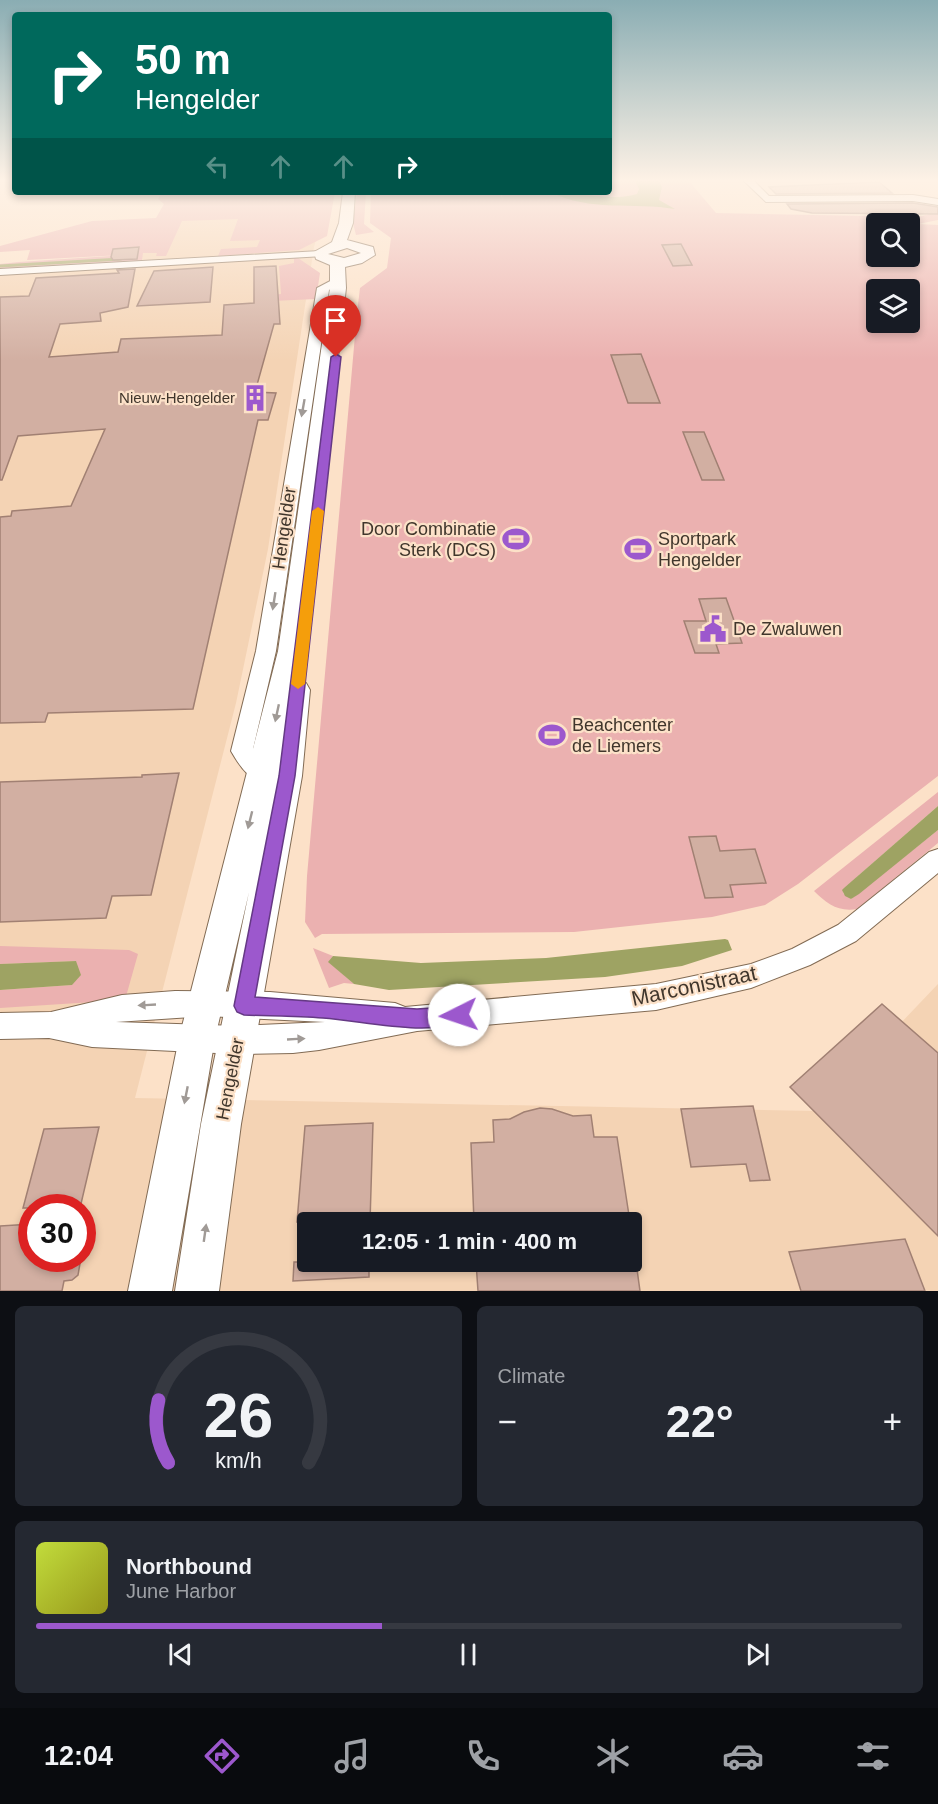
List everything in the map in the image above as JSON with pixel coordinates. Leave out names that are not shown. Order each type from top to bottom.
[{"type":"main road","name":"Hengelder","points":[[197,1291],[221,1124],[287,776],[344,287],[344,241]]},
{"type":"main road","name":"Hengelder","points":[[150,1291],[201,1021],[291,651],[338,288],[347,241]]},
{"type":"main road","points":[[320,254],[324,249],[343,259]]},
{"type":"street","points":[[0,272],[320,254]]},
{"type":"street","name":"Marconistraat","points":[[0,1026],[49,1025],[92,1034],[201,1021],[240,1023],[319,1037],[417,1018],[609,1003],[656,997],[751,976],[801,957],[847,933],[938,859]]},
{"type":"shaded area","points":[[17,241],[173,241],[166,256],[156,256],[157,253],[143,253],[142,260],[135,262],[0,270],[0,264],[141,254],[27,260],[30,250],[0,252],[0,246]]},
{"type":"shaded area","points":[[139,241],[316,241],[268,549],[236,703],[135,1098],[817,1111],[938,984],[938,1291],[0,1291],[0,266],[126,256]]},
{"type":"shaded area","points":[[259,241],[317,241],[299,250],[218,256],[221,249],[257,247]]},
{"type":"shaded area","name":"Sportpark Hengelder","points":[[391,241],[866,241],[866,267],[920,267],[920,241],[938,241],[938,776],[798,884],[765,905],[712,917],[574,932],[322,934],[315,938],[305,922],[307,876],[360,288],[387,268]]},
{"type":"shaded area","points":[[285,258],[298,258],[320,273],[316,299],[272,301],[272,295],[281,294],[279,266],[294,263],[294,259]]},
{"type":"shaded area","points":[[938,792],[938,806],[858,876],[843,893],[851,899],[938,830],[938,843],[857,909],[850,910],[833,906],[814,891]]},
{"type":"shaded area","points":[[938,806],[938,830],[859,894],[851,899],[845,896],[842,890],[844,888]]},
{"type":"shaded area","points":[[728,940],[732,950],[682,966],[605,977],[389,990],[354,984],[328,962],[333,956],[421,963],[546,958]]},
{"type":"shaded area","points":[[0,946],[129,950],[138,954],[125,1000],[0,1008],[0,990],[72,985],[76,961],[0,964]]},
{"type":"shaded area","points":[[313,948],[333,956],[329,962],[354,984],[344,983],[329,988]]},
{"type":"shaded area","points":[[76,961],[81,975],[72,985],[0,990],[0,964]]},
{"type":"building","points":[[681,244],[692,265],[673,266],[662,245]]},
{"type":"building","points":[[139,247],[137,259],[113,260],[111,257],[113,249]]},
{"type":"building","points":[[276,266],[280,324],[274,324],[255,392],[276,393],[268,420],[258,420],[193,709],[48,713],[45,722],[0,723],[0,517],[11,516],[12,511],[71,506],[105,429],[18,436],[2,480],[0,480],[0,297],[29,296],[36,278],[119,273],[117,270],[135,269],[128,307],[100,313],[101,321],[60,324],[49,357],[118,352],[121,339],[222,335],[224,305],[254,303],[254,267]]},
{"type":"building","points":[[213,267],[210,302],[137,306],[154,271]]},
{"type":"building","points":[[641,354],[660,403],[628,403],[611,355]]},
{"type":"building","points":[[683,432],[704,432],[724,480],[702,480]]},
{"type":"building","points":[[726,598],[742,643],[716,644],[719,653],[695,653],[684,621],[706,621],[699,599]]},
{"type":"building","points":[[179,773],[151,895],[112,896],[106,918],[0,922],[0,782],[142,777],[142,775]]},
{"type":"building","points":[[716,836],[720,851],[755,849],[766,883],[730,885],[733,897],[705,898],[689,837]]},
{"type":"building","points":[[882,1004],[938,1053],[938,1236],[790,1087]]},
{"type":"building","points":[[753,1106],[770,1180],[750,1181],[746,1164],[691,1167],[681,1109]]},
{"type":"building","points":[[540,1108],[552,1109],[573,1116],[591,1115],[594,1137],[617,1137],[628,1212],[474,1212],[471,1143],[494,1142],[493,1120],[510,1119]]},
{"type":"building","points":[[373,1123],[370,1212],[298,1212],[305,1126]]},
{"type":"building","points":[[99,1127],[83,1194],[27,1194],[44,1129]]},
{"type":"building","points":[[18,1225],[18,1272],[79,1272],[78,1275],[72,1280],[64,1281],[62,1291],[0,1291],[0,1226]]},
{"type":"building","points":[[905,1239],[925,1291],[801,1291],[789,1252]]},
{"type":"building","points":[[294,1262],[297,1262],[297,1272],[369,1272],[369,1277],[293,1281]]},
{"type":"building","points":[[477,1272],[637,1272],[640,1291],[478,1291]]},
{"type":"waterway","points":[[0,266],[121,259]]},
{"type":"slow traffic","points":[[298,684],[318,511]]},
{"type":"place","name":"Nieuw-Hengelder","points":[[255,398]]},
{"type":"place","name":"Door Combinatie Sterk (DCS)","points":[[516,539]]},
{"type":"place","name":"Sportpark Hengelder","points":[[638,549]]},
{"type":"place","name":"De Zwaluwen","points":[[713,629]]},
{"type":"place","name":"Beachcenter de Liemers","points":[[552,735]]},
{"type":"route","points":[[336,357],[287,776],[244,1006],[323,1009],[417,1018],[459,1015]]}]
